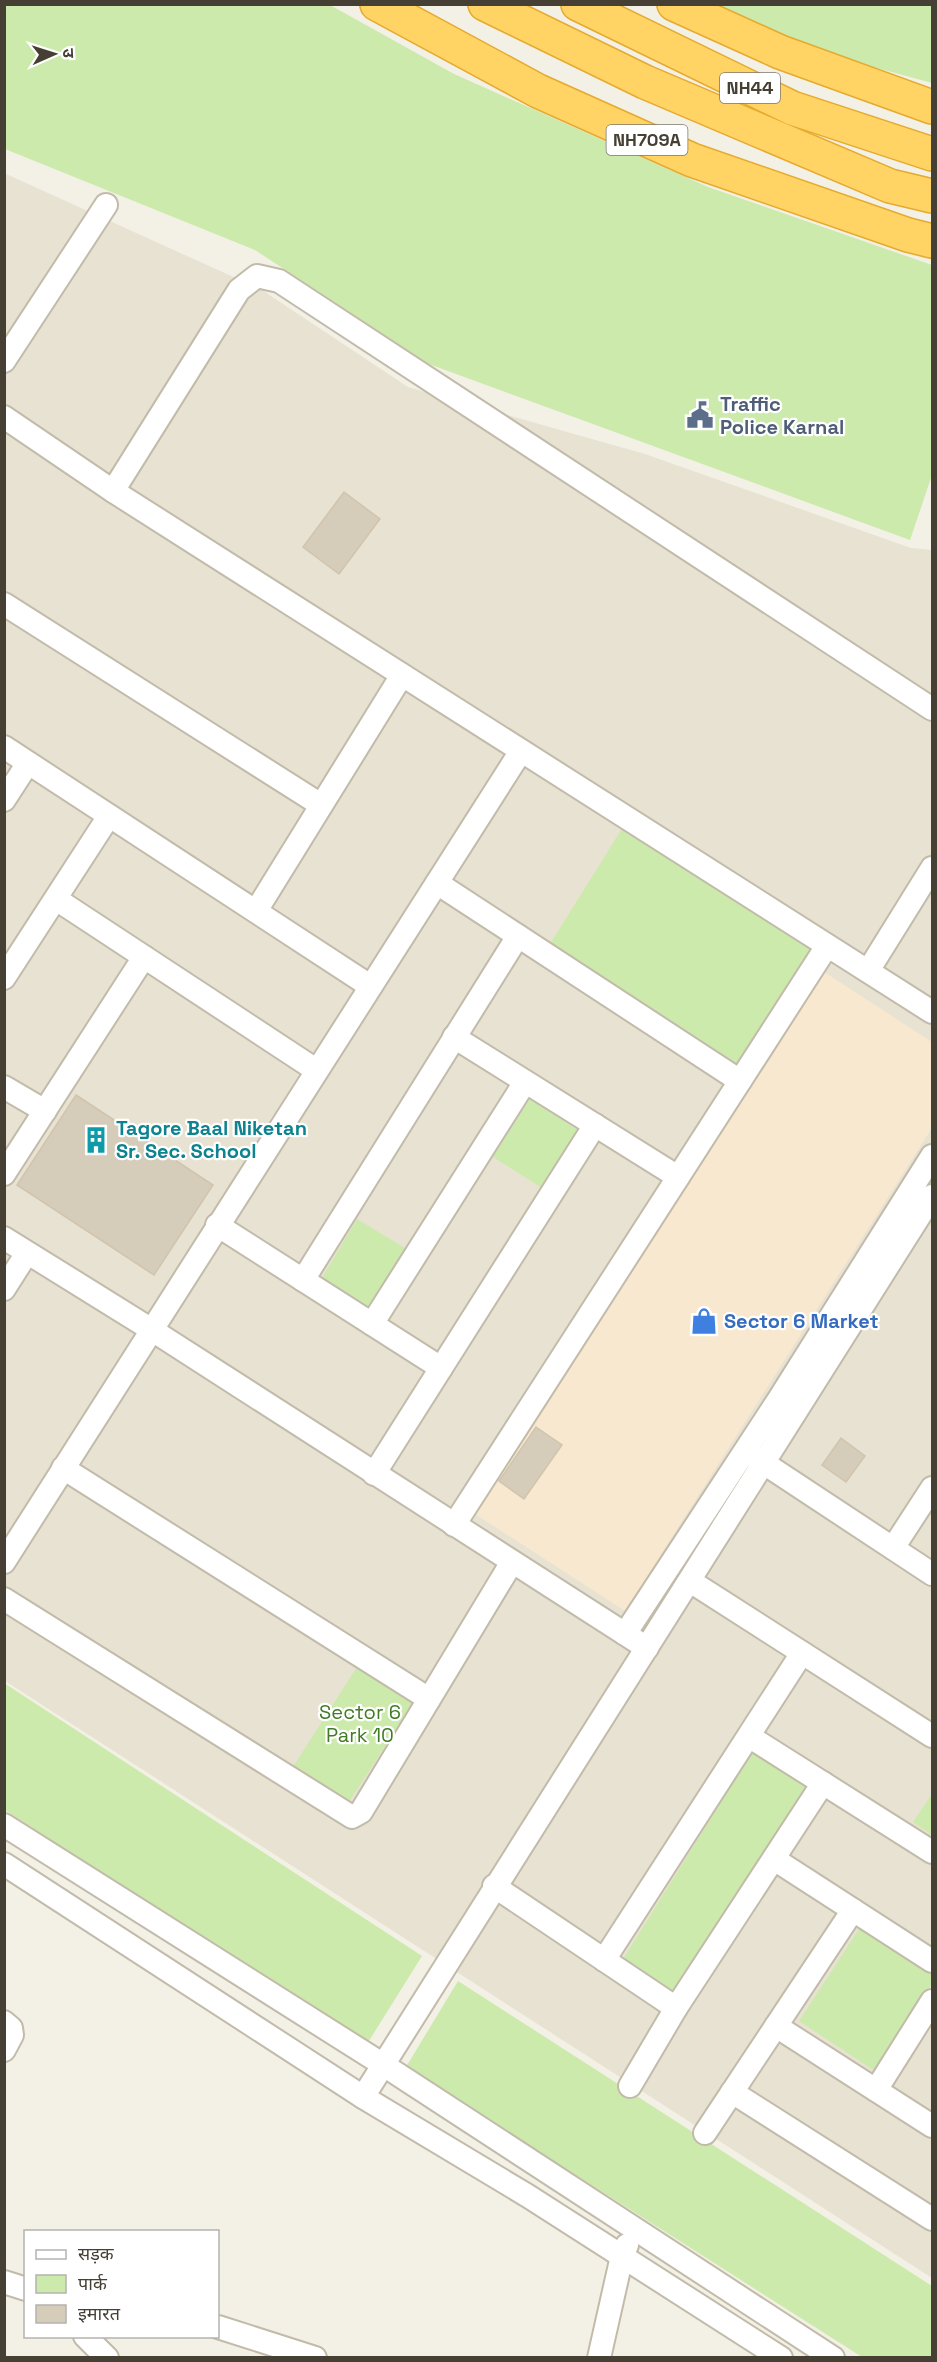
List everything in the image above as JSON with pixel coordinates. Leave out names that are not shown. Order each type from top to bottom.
[{"type":"highway","name":"NH709A","points":[[377,4],[538,91],[692,160],[908,235],[933,241]]},
{"type":"highway","name":"NH44","points":[[485,4],[645,82],[890,186],[924,194]]},
{"type":"highway","name":"NH44","points":[[578,4],[792,108],[931,154]]},
{"type":"highway","points":[[674,4],[780,52],[933,107]]},
{"type":"street","points":[[4,361],[106,205]]},
{"type":"street","points":[[113,491],[239,290],[257,276],[279,281],[933,709]]},
{"type":"street","points":[[4,417],[113,491],[933,1012]]},
{"type":"street","points":[[6,610],[321,805]]},
{"type":"street","points":[[256,911],[402,675]]},
{"type":"street","points":[[4,747],[370,986]]},
{"type":"street","points":[[4,1562],[521,751]]},
{"type":"street","points":[[4,800],[28,763]]},
{"type":"street","points":[[4,978],[109,816]]},
{"type":"street","points":[[868,971],[933,868]]},
{"type":"street","points":[[437,883],[740,1081]]},
{"type":"street","points":[[56,899],[316,1070]]},
{"type":"street","points":[[303,1280],[518,936]]},
{"type":"street","points":[[454,1525],[827,946]]},
{"type":"street","points":[[4,1174],[144,957]]},
{"type":"street","points":[[454,1037],[678,1177]]},
{"type":"street","points":[[372,1324],[525,1082]]},
{"type":"street","points":[[4,1087],[45,1111]]},
{"type":"street","points":[[374,1474],[595,1125]]},
{"type":"street","points":[[626,1634],[933,1156]]},
{"type":"street","points":[[363,2097],[494,1886],[765,1464],[933,1196]]},
{"type":"street","points":[[217,1225],[441,1368]]},
{"type":"street","points":[[4,1238],[152,1330],[647,1648]]},
{"type":"street","points":[[4,1289],[27,1253]]},
{"type":"street","points":[[744,1451],[933,1574]]},
{"type":"street","points":[[63,1468],[429,1699]]},
{"type":"street","points":[[894,1548],[933,1488]]},
{"type":"street","points":[[4,1599],[352,1817],[361,1812],[512,1562]]},
{"type":"street","points":[[690,1581],[933,1736]]},
{"type":"street","points":[[604,1960],[750,1737],[802,1653]]},
{"type":"street","points":[[750,1737],[933,1852]]},
{"type":"street","points":[[630,2086],[676,2008],[823,1783]]},
{"type":"street","points":[[4,1825],[382,2064],[834,2358]]},
{"type":"street","points":[[774,1859],[933,1961]]},
{"type":"street","points":[[4,1864],[363,2097],[622,2256],[782,2358]]},
{"type":"street","points":[[494,1886],[676,2008]]},
{"type":"street","points":[[705,2133],[853,1910]]},
{"type":"street","points":[[876,2090],[933,2001]]},
{"type":"street","points":[[4,2022],[11,2028],[12,2035],[4,2050]]},
{"type":"street","points":[[776,2026],[933,2126]]},
{"type":"street","points":[[732,2092],[933,2219]]},
{"type":"street","points":[[600,2358],[622,2256],[634,2230]]},
{"type":"street","points":[[4,2282],[24,2288]]},
{"type":"street","points":[[219,2327],[306,2356]]},
{"type":"street","points":[[86,2338],[107,2358]]},
{"type":"shaded area","points":[[4,173],[262,290],[408,387],[645,454],[911,548],[932,550],[932,2278],[5,1681]]},
{"type":"shaded area","name":"Sector 6 Market","points":[[821,970],[932,1042],[932,1128],[625,1611],[475,1514]]},
{"type":"green space","points":[[4,5],[330,5],[454,74],[708,187],[932,265],[932,475],[910,540],[429,364],[255,250],[5,149]]},
{"type":"green space","points":[[708,5],[932,5],[932,83],[840,58]]},
{"type":"green space","points":[[623,827],[813,949],[740,1065],[550,944]]},
{"type":"green space","points":[[530,1099],[579,1131],[542,1188],[493,1157]]},
{"type":"green space","points":[[357,1219],[408,1250],[373,1309],[322,1278]]},
{"type":"green space","name":"Sector 6 Park 10","points":[[357,1667],[413,1703],[349,1802],[293,1767]]},
{"type":"green space","points":[[4,1683],[422,1956],[367,2044],[5,1810]]},
{"type":"green space","points":[[753,1751],[808,1786],[678,1994],[623,1959]]},
{"type":"green space","points":[[932,1794],[932,1835],[913,1822]]},
{"type":"green space","points":[[861,1926],[932,1973],[932,1983],[875,2071],[799,2021]]},
{"type":"green space","points":[[458,1981],[932,2286],[932,2357],[862,2357],[406,2067]]},
{"type":"building","points":[[344,492],[380,519],[339,574],[303,547]]},
{"type":"building","name":"Tagore Baal Niketan Sr. Sec. School","points":[[76,1095],[213,1185],[154,1275],[17,1185]]},
{"type":"building","points":[[536,1427],[562,1445],[524,1499],[499,1481]]},
{"type":"building","points":[[841,1438],[865,1456],[846,1482],[822,1465]]},
{"type":"place","name":"Traffic Police Karnal","points":[[700,415]]},
{"type":"place","name":"Tagore Baal Niketan Sr. Sec. School","points":[[96,1140]]},
{"type":"place","name":"Sector 6 Market","points":[[704,1321]]}]
